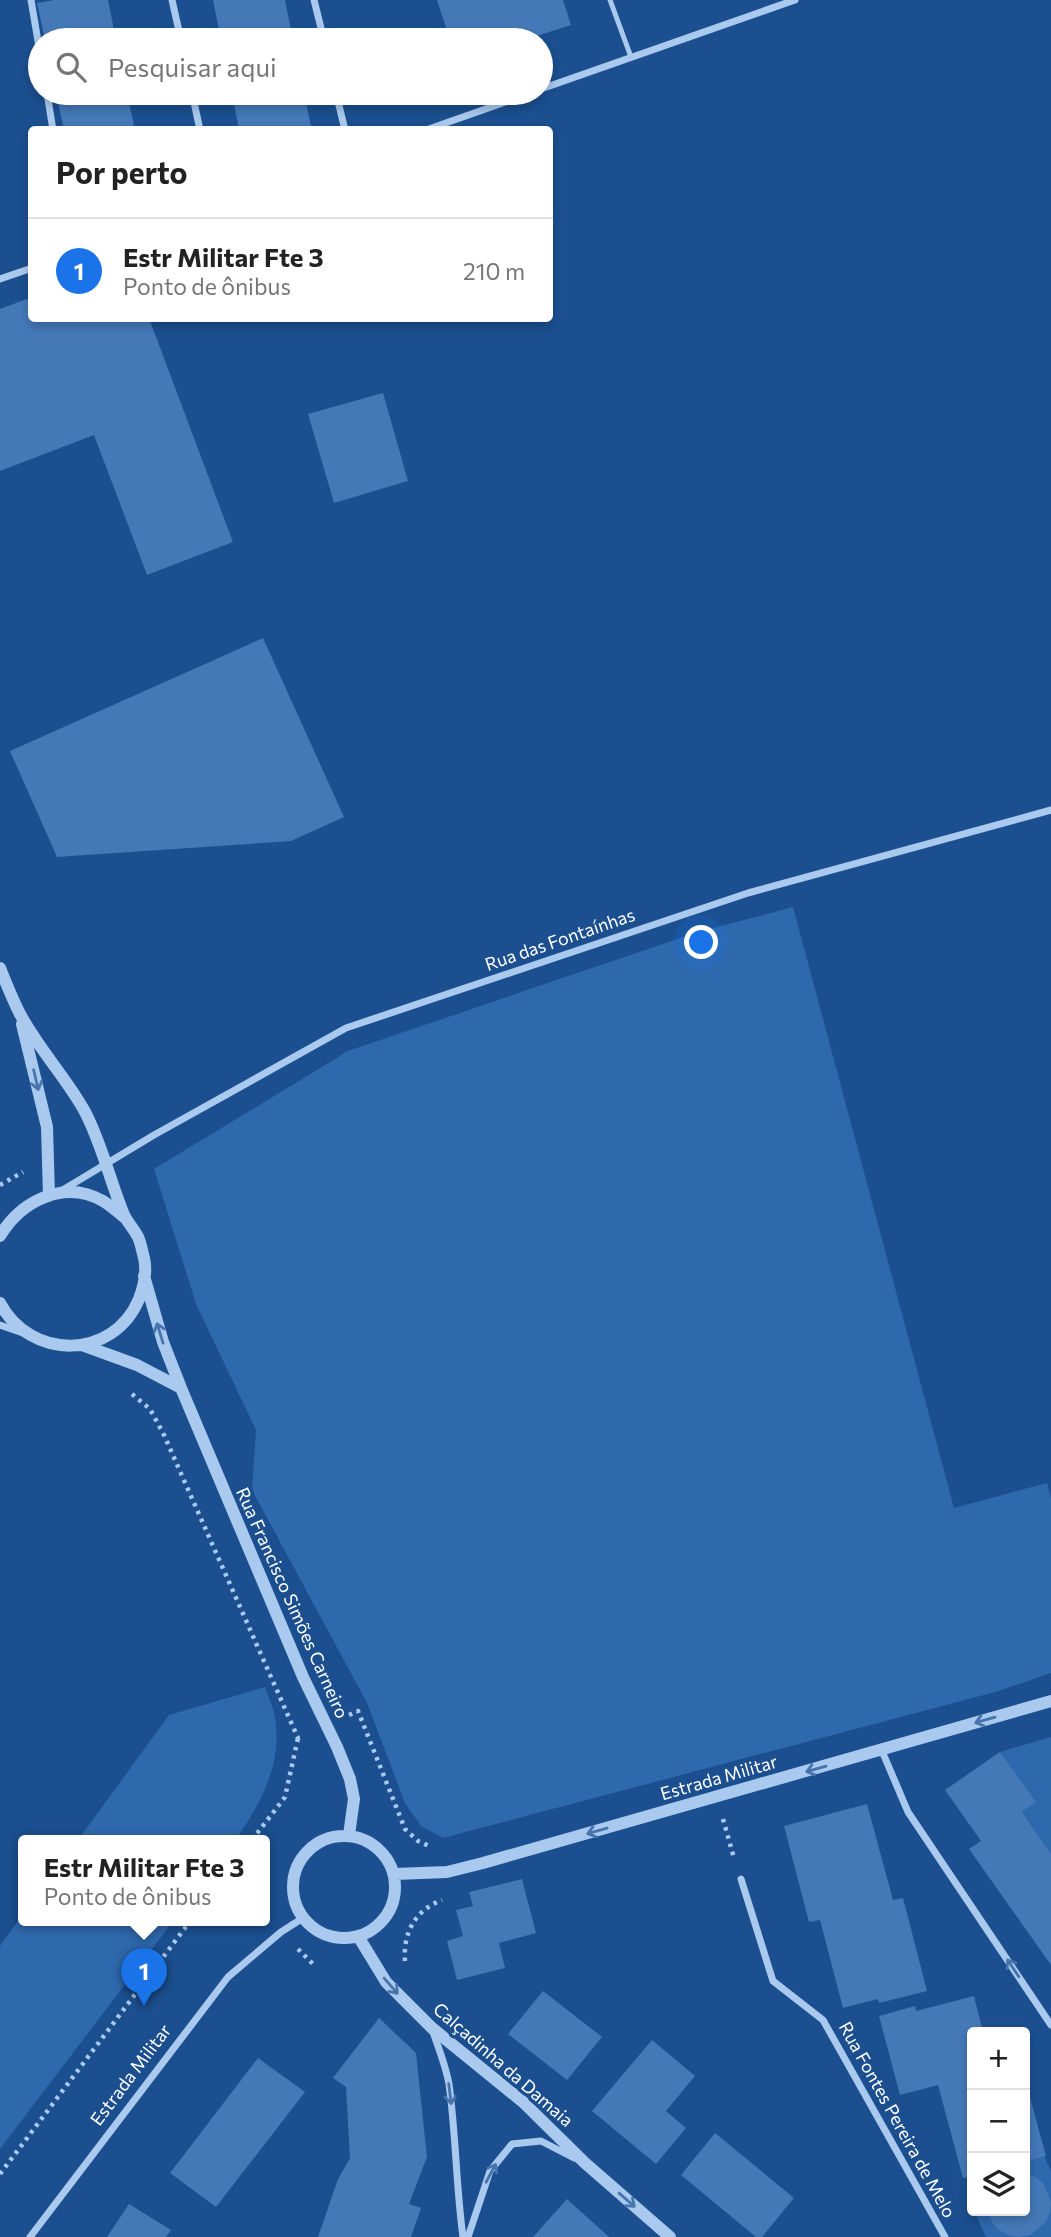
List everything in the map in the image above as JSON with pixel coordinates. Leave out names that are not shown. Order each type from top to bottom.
[{"type":"street","points":[[31,0],[36,28]]},
{"type":"street","points":[[172,0],[178,28]]},
{"type":"street","points":[[314,0],[321,28]]},
{"type":"street","points":[[553,85],[795,0]]},
{"type":"street","points":[[49,105],[52,126]]},
{"type":"street","points":[[195,105],[199,126]]},
{"type":"street","points":[[339,105],[344,126]]},
{"type":"street","points":[[437,126],[497,105]]},
{"type":"street","points":[[0,279],[28,269]]},
{"type":"street","name":"Rua das Fontaínhas","points":[[52,1195],[346,1028],[748,894],[1051,810]]},
{"type":"street","points":[[0,968],[20,1013],[85,1112],[125,1218],[139,1238],[145,1262],[144,1287],[134,1309],[119,1328],[97,1341],[74,1347],[49,1344],[0,1325]]},
{"type":"street","points":[[20,1013],[47,1127],[52,1195]]},
{"type":"street","points":[[0,1236],[10,1219],[31,1202],[52,1195],[82,1194],[102,1200],[125,1218]]},
{"type":"street","name":"Rua Francisco Simões Carneiro","points":[[144,1276],[163,1342],[181,1388],[297,1665],[350,1779],[354,1799],[349,1835]]},
{"type":"street","points":[[0,1303],[7,1317],[27,1334]]},
{"type":"street","points":[[81,1345],[137,1365],[181,1388]]},
{"type":"street","name":"Estrada Militar","points":[[395,1874],[459,1869],[1051,1701]]},
{"type":"street","points":[[882,1751],[908,1812],[1051,2025]]},
{"type":"street","points":[[334,1836],[362,1838],[383,1852],[395,1874],[396,1890],[389,1913],[373,1930],[358,1937],[328,1936],[314,1929],[303,1919],[292,1891],[299,1862],[308,1850],[320,1841],[334,1836]]},
{"type":"street","name":"Rua Fontes Pereira de Melo","points":[[741,1879],[773,1981],[822,2020],[945,2237]]},
{"type":"street","name":"Estrada Militar","points":[[30,2237],[228,1978],[281,1932],[303,1919]]},
{"type":"street","name":"Calçadinha da Damaia","points":[[358,1937],[386,1982],[432,2028],[523,2102],[585,2163],[670,2237]]},
{"type":"street","points":[[432,2028],[448,2081],[457,2194],[466,2237]]},
{"type":"street","points":[[466,2237],[490,2171],[512,2144],[541,2141],[585,2163]]},
{"type":"lane","points":[[610,0],[631,57]]},
{"type":"path","points":[[256,1835],[285,1797],[298,1738]]},
{"type":"path","points":[[716,1797],[741,1879]]},
{"type":"path","points":[[405,1966],[405,1937],[411,1925],[419,1913],[445,1899]]},
{"type":"path","points":[[0,2174],[186,1926]]},
{"type":"path","points":[[298,1949],[315,1966]]},
{"type":"shaded area","points":[[793,907],[954,1508],[1047,1483],[1051,1498],[1051,1673],[995,1692],[443,1838],[421,1826],[405,1803],[367,1703],[252,1490],[256,1430],[196,1304],[154,1169],[348,1051],[695,933]]},
{"type":"shaded area","points":[[265,1687],[274,1714],[276,1751],[261,1798],[238,1835],[82,1835],[169,1715]]},
{"type":"shaded area","points":[[1051,1737],[1051,1854],[1022,1812],[1035,1802],[1000,1752]]},
{"type":"shaded area","points":[[18,1921],[18,1926],[169,1926],[0,2149],[0,1946]]},
{"type":"shaded area","points":[[1042,2151],[1051,2171],[1051,2237],[986,2237],[976,2216],[1030,2216],[1030,2157]]},
{"type":"building","points":[[54,0],[108,0],[114,28],[42,28],[37,3]]},
{"type":"building","points":[[213,0],[285,0],[291,28],[219,28]]},
{"type":"building","points":[[437,0],[563,0],[571,25],[553,31],[553,28],[446,28]]},
{"type":"building","points":[[59,105],[130,105],[134,126],[63,126]]},
{"type":"building","points":[[234,105],[307,105],[311,126],[238,126]]},
{"type":"building","points":[[28,298],[28,322],[150,322],[233,542],[147,575],[94,435],[0,471],[0,309]]},
{"type":"building","points":[[383,393],[408,481],[334,503],[308,414]]},
{"type":"building","points":[[263,638],[344,817],[291,841],[57,857],[10,751]]},
{"type":"building","points":[[1000,1752],[1036,1802],[1022,1812],[1051,1854],[1051,1965],[969,1849],[981,1841],[945,1790]]},
{"type":"building","points":[[867,1804],[893,1900],[903,1898],[927,1991],[879,2003],[878,1999],[843,2008],[820,1920],[809,1922],[784,1826]]},
{"type":"building","points":[[522,1879],[536,1933],[499,1943],[505,1968],[457,1980],[447,1941],[463,1936],[456,1910],[473,1906],[469,1892]]},
{"type":"building","points":[[543,1991],[602,2037],[567,2080],[508,2034]]},
{"type":"building","points":[[974,1996],[982,2027],[967,2027],[967,2177],[963,2178],[938,2085],[900,2095],[879,2016],[915,2006],[916,2011]]},
{"type":"building","points":[[379,2018],[416,2053],[427,2157],[409,2204],[421,2208],[411,2237],[318,2237],[338,2179],[350,2158],[346,2087],[333,2078]]},
{"type":"building","points":[[652,2040],[695,2076],[666,2111],[686,2128],[656,2164],[592,2111]]},
{"type":"building","points":[[258,2058],[305,2092],[216,2207],[170,2173]]},
{"type":"building","points":[[1030,2097],[1046,2156],[1030,2161]]},
{"type":"building","points":[[715,2133],[794,2198],[762,2237],[756,2237],[681,2175]]},
{"type":"building","points":[[1030,2175],[1043,2183],[1051,2202],[1050,2212],[1046,2222],[1030,2235],[1008,2235],[992,2222],[989,2216],[1030,2216]]},
{"type":"building","points":[[567,2199],[609,2237],[533,2237]]},
{"type":"building","points":[[129,2204],[171,2230],[166,2237],[107,2237]]},
{"type":"place","name":"Estr Militar Fte 3","points":[[144,2006]]}]
